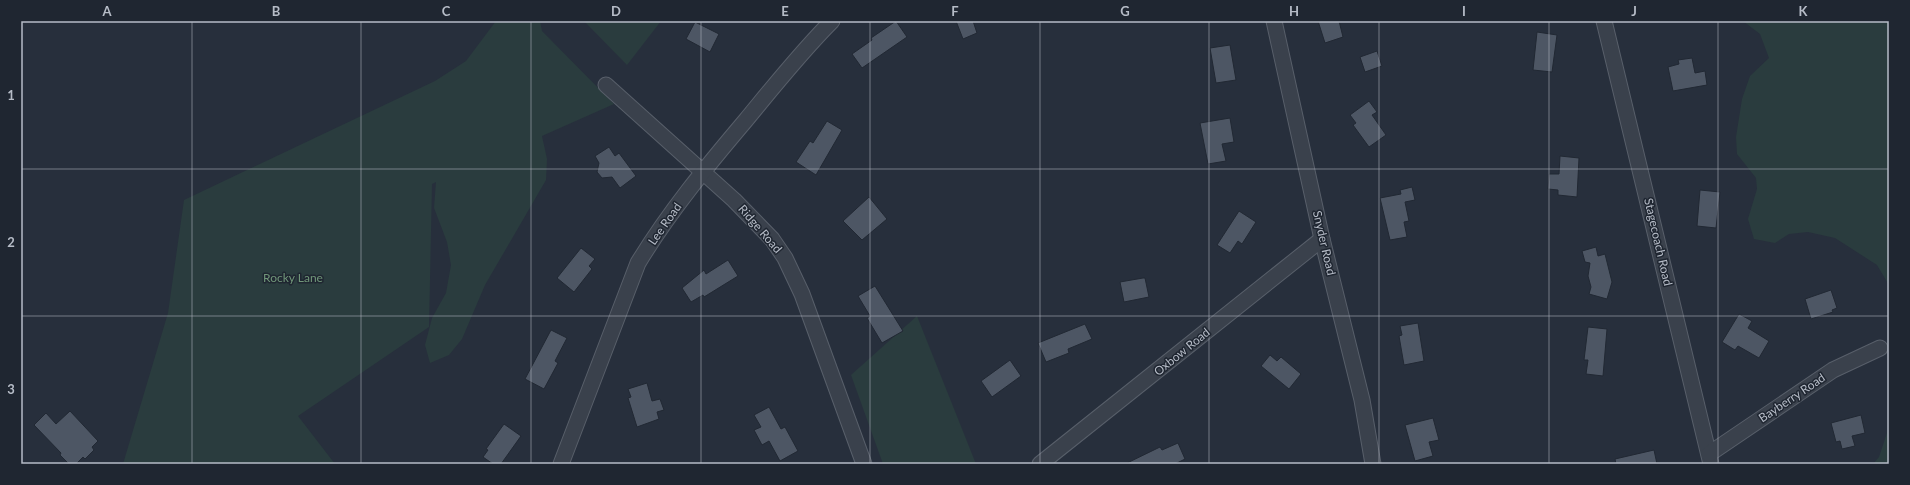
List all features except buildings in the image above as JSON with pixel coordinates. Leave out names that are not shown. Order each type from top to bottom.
[{"type":"street","name":"Lee Road","points":[[561,464],[638,263],[655,235],[703,171],[805,49],[832,21]]},
{"type":"street","name":"Snyder Road","points":[[1274,21],[1322,239],[1362,400],[1373,464]]},
{"type":"street","name":"Stagecoach Road","points":[[1604,21],[1710,459]]},
{"type":"street","name":"Ridge Road","points":[[606,85],[703,171],[757,222],[785,258],[802,294],[864,464]]},
{"type":"street","name":"Oxbow Road","points":[[1040,464],[1322,239]]},
{"type":"street","name":"Bayberry Road","points":[[1710,459],[1833,370],[1880,348]]},
{"type":"green space","name":"Rocky Lane","points":[[496,21],[540,21],[542,31],[614,104],[542,136],[547,159],[546,180],[485,285],[462,339],[449,355],[430,363],[425,345],[432,318],[446,293],[451,265],[447,242],[434,208],[436,182],[432,184],[429,327],[298,416],[335,464],[123,464],[168,313],[184,200],[435,81],[466,61]]},
{"type":"green space","points":[[584,21],[661,21],[627,65]]},
{"type":"green space","points":[[1743,21],[1889,21],[1889,285],[1877,265],[1835,238],[1808,232],[1789,234],[1775,243],[1754,239],[1748,219],[1757,189],[1756,178],[1737,154],[1736,137],[1742,99],[1750,76],[1769,58],[1760,34]]},
{"type":"green space","points":[[917,316],[976,464],[883,464],[851,375]]},
{"type":"green space","points":[[1889,427],[1889,464],[1873,464],[1879,457]]}]
